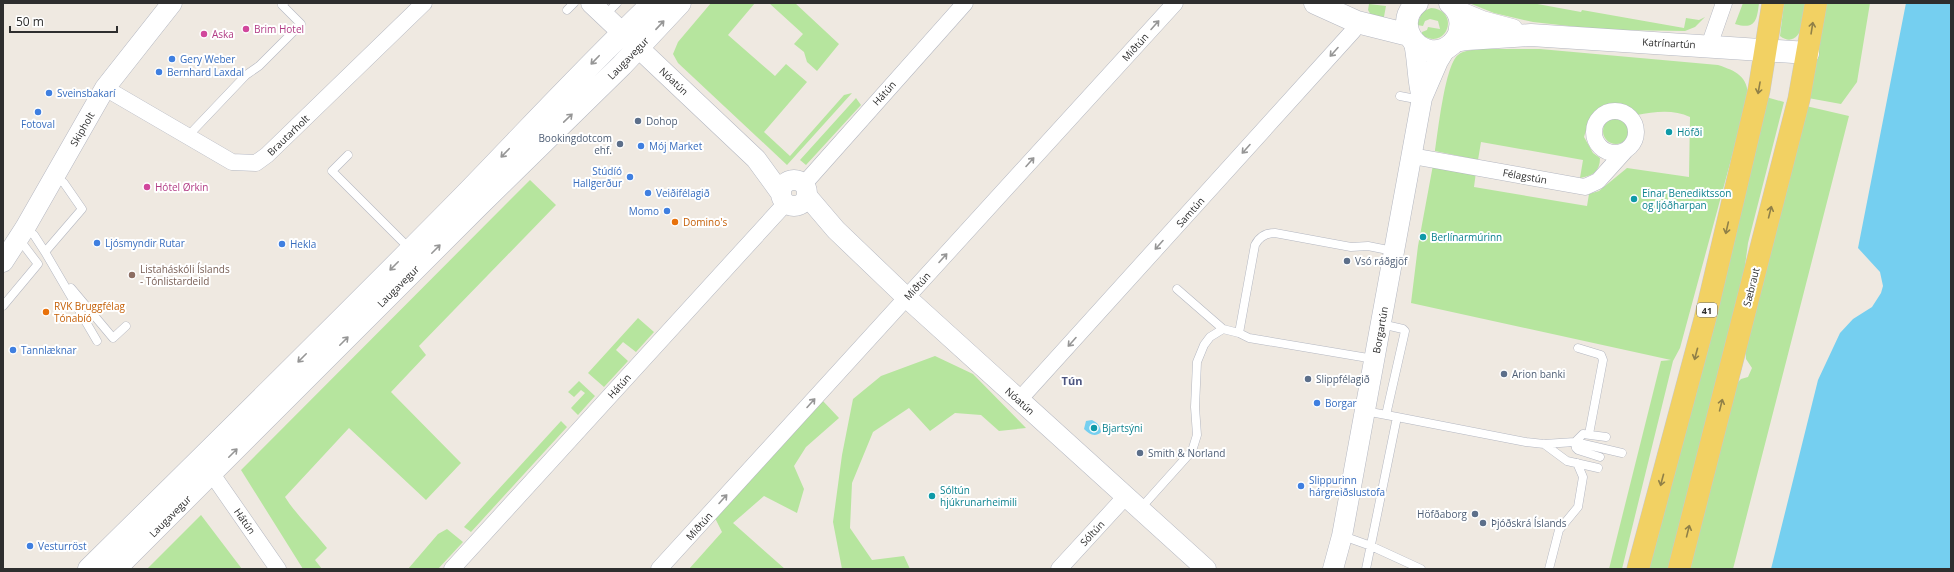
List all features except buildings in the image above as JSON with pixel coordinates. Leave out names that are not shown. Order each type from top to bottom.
[{"type":"main road","name":"Laugavegur","points":[[89,569],[410,250],[622,32],[653,3]]},
{"type":"main road","name":"Laugavegur","points":[[115,569],[212,474],[478,206],[639,48],[680,3]]},
{"type":"main road","points":[[1315,3],[1365,20],[1412,39],[1429,51],[1450,45]]},
{"type":"main road","name":"Borgartún","points":[[1412,39],[1407,20],[1409,13],[1417,3]]},
{"type":"main road","name":"41","points":[[1638,569],[1705,319],[1759,90],[1773,3]]},
{"type":"main road","name":"Sæbraut","points":[[1679,569],[1799,98],[1816,3]]},
{"type":"main road","name":"Borgartún","points":[[1450,45],[1460,27],[1453,6]]},
{"type":"main road","name":"Katrínartún","points":[[1453,6],[1482,22],[1531,35]]},
{"type":"main road","name":"Katrínartún","points":[[1450,45],[1467,39],[1531,35],[1766,49],[1808,53]]},
{"type":"street","name":"Skipholt","points":[[3,262],[22,233],[105,88],[172,3]]},
{"type":"street","name":"Brautarholt","points":[[105,88],[232,162],[256,162],[267,155],[424,3]]},
{"type":"street","name":"Hátún","points":[[452,569],[794,194],[965,3]]},
{"type":"street","name":"Miðtún","points":[[659,569],[1175,3]]},
{"type":"street","points":[[1709,46],[1724,3]]},
{"type":"street","name":"Nóatún","points":[[604,7],[622,32],[794,194],[804,210],[836,230],[907,298],[1206,569]]},
{"type":"street","name":"Samtún","points":[[1019,400],[1353,31],[1365,20]]},
{"type":"street","name":"Borgartún","points":[[1412,39],[1422,99]]},
{"type":"street","name":"Borgartún","points":[[1332,567],[1342,536],[1422,99],[1438,61],[1450,45]]},
{"type":"street","name":"Félagstún","points":[[1412,156],[1585,187],[1598,181],[1625,151]]},
{"type":"street","name":"Hátún","points":[[212,474],[278,569]]},
{"type":"street","name":"Sóltún","points":[[1059,569],[1133,503]]},
{"type":"lane","points":[[188,136],[246,75],[259,66],[302,24],[282,5],[284,3]]},
{"type":"lane","points":[[567,10],[574,3]]},
{"type":"lane","points":[[1400,96],[1422,99]]},
{"type":"lane","points":[[348,155],[332,171],[410,250]]},
{"type":"lane","points":[[45,252],[82,209],[64,183],[54,176]]},
{"type":"lane","points":[[22,233],[34,235],[97,341]]},
{"type":"lane","points":[[3,306],[38,264],[22,233]]},
{"type":"lane","points":[[1239,333],[1255,245],[1257,241],[1265,234],[1275,233],[1351,247],[1368,246],[1394,251]]},
{"type":"lane","points":[[55,268],[113,338],[126,326]]},
{"type":"lane","points":[[1177,289],[1223,329],[1239,333],[1249,338],[1374,359]]},
{"type":"lane","points":[[1381,324],[1403,328],[1405,331],[1386,415]]},
{"type":"lane","points":[[1133,503],[1189,456],[1194,446],[1196,435],[1195,408],[1197,362],[1204,344],[1210,337],[1223,329]]},
{"type":"lane","points":[[1578,348],[1601,355],[1603,360],[1589,434]]},
{"type":"lane","points":[[1365,411],[1544,444],[1575,442],[1622,453]]},
{"type":"lane","points":[[1366,569],[1397,417]]},
{"type":"lane","points":[[1575,442],[1583,434],[1606,437]]},
{"type":"lane","points":[[1575,442],[1578,450],[1600,457]]},
{"type":"lane","points":[[1544,444],[1558,456],[1577,463],[1598,468]]},
{"type":"lane","points":[[1549,569],[1560,530],[1578,507],[1583,477],[1577,463]]},
{"type":"lane","points":[[1342,536],[1371,546],[1422,569]]},
{"type":"green space","points":[[711,3],[755,3],[728,35],[775,76],[786,64],[807,82],[764,132],[790,156],[844,95],[852,93],[787,165],[678,63],[673,54],[678,42]]},
{"type":"green space","points":[[769,3],[795,3],[839,44],[817,71],[807,62],[804,52],[794,44],[803,34]]},
{"type":"green space","points":[[1469,3],[1532,3],[1581,12],[1582,10],[1684,28],[1686,18],[1699,20],[1705,17],[1695,27],[1685,31],[1620,30],[1533,22],[1494,13]]},
{"type":"green space","points":[[1743,3],[1759,3],[1756,19],[1751,25],[1742,26],[1735,24]]},
{"type":"green space","points":[[1784,3],[1810,3],[1801,30],[1793,39],[1787,39],[1780,36]]},
{"type":"green space","points":[[1824,3],[1870,3],[1857,82],[1841,104],[1808,98]]},
{"type":"green space","points":[[1369,4],[1386,6],[1383,22],[1372,17],[1368,10]]},
{"type":"green space","points":[[1431,8],[1440,10],[1446,15],[1448,22],[1447,29],[1444,34],[1438,38],[1431,39],[1422,35],[1422,32],[1427,30],[1428,27],[1440,29],[1438,21],[1430,19],[1425,21],[1423,26],[1417,25],[1422,12]]},
{"type":"green space","points":[[1481,49],[1540,49],[1718,65],[1740,75],[1746,84],[1748,97],[1680,348],[1673,361],[1622,569],[1609,569],[1661,361],[1671,360],[1411,303],[1418,246],[1433,165],[1476,172],[1474,187],[1587,206],[1589,194],[1599,191],[1627,168],[1689,177],[1690,117],[1684,114],[1670,112],[1637,115],[1627,108],[1618,105],[1603,107],[1597,111],[1592,118],[1584,137],[1593,153],[1600,158],[1600,163],[1595,172],[1589,176],[1580,178],[1583,160],[1481,142],[1478,160],[1435,151],[1446,85],[1453,61],[1463,52]]},
{"type":"green space","points":[[1766,97],[1784,102],[1748,243],[1742,289],[1669,569],[1643,569]]},
{"type":"green space","points":[[856,98],[861,105],[806,165],[800,160]]},
{"type":"green space","points":[[1806,106],[1849,116],[1733,569],[1686,569],[1735,385],[1741,379],[1748,377],[1752,368],[1746,359],[1745,346]]},
{"type":"green space","points":[[1616,118],[1625,122],[1629,131],[1625,140],[1616,144],[1607,140],[1603,131],[1607,122]]},
{"type":"green space","points":[[530,180],[556,205],[419,346],[426,355],[391,392],[461,463],[426,500],[349,428],[285,497],[327,548],[315,560],[322,569],[303,569],[241,470]]},
{"type":"green space","points":[[638,318],[654,332],[636,352],[623,342],[616,350],[628,361],[604,387],[588,373]]},
{"type":"green space","points":[[935,356],[973,374],[1026,428],[999,431],[981,415],[955,413],[930,431],[909,408],[873,432],[852,483],[850,528],[872,560],[904,556],[910,569],[842,569],[833,522],[842,455],[853,399],[881,376]]},
{"type":"green space","points":[[579,381],[595,396],[578,415],[571,408],[585,393],[581,390],[574,397],[568,392]]},
{"type":"green space","points":[[822,400],[839,418],[806,447],[794,466],[804,489],[797,513],[764,496],[733,523],[785,569],[689,569],[722,532],[715,518]]},
{"type":"green space","points":[[561,421],[567,427],[471,532],[464,527]]},
{"type":"green space","points":[[201,515],[242,569],[147,569]]},
{"type":"green space","points":[[447,529],[463,542],[438,569],[408,569],[438,534]]},
{"type":"water","points":[[1906,3],[1951,3],[1951,569],[1771,569],[1818,380],[1840,333],[1853,319],[1872,307],[1881,293],[1883,286],[1880,272],[1858,248]]},
{"type":"water","points":[[1092,420],[1100,428],[1101,432],[1097,435],[1090,434],[1084,429],[1086,421]]},
{"type":"place","name":"Brim Hotel","points":[[246,29]]},
{"type":"place","name":"Aska","points":[[204,34]]},
{"type":"place","name":"Gery Weber","points":[[172,59]]},
{"type":"place","name":"Bernhard Laxdal","points":[[159,72]]},
{"type":"place","name":"Sveinsbakarí","points":[[49,93]]},
{"type":"place","name":"Fotoval","points":[[38,112]]},
{"type":"place","name":"Dohop","points":[[638,121]]},
{"type":"place","name":"Höfði","points":[[1669,132]]},
{"type":"place","name":"Bookingdotcom ehf.","points":[[620,144]]},
{"type":"place","name":"Mój Market","points":[[641,146]]},
{"type":"place","name":"Stúdíó Hallgerður","points":[[630,177]]},
{"type":"place","name":"Hótel Ørkin","points":[[147,187]]},
{"type":"place","name":"Veiðifélagið","points":[[648,193]]},
{"type":"place","name":"Einar Benediktsson og ljóðharpan","points":[[1634,199]]},
{"type":"place","name":"Momo","points":[[667,211]]},
{"type":"place","name":"Domino's","points":[[675,222]]},
{"type":"place","name":"Berlínarmúrinn","points":[[1423,237]]},
{"type":"place","name":"Ljósmyndir Rutar","points":[[97,243]]},
{"type":"place","name":"Hekla","points":[[282,244]]},
{"type":"place","name":"Vsó ráðgjöf","points":[[1347,261]]},
{"type":"place","name":"Listaháskóli Íslands - Tónlistardeild","points":[[132,275]]},
{"type":"place","name":"RVK Bruggfélag Tónabíó","points":[[46,312]]},
{"type":"place","name":"Tannlæknar","points":[[13,350]]},
{"type":"place","name":"Arion banki","points":[[1504,374]]},
{"type":"place","name":"Slippfélagið","points":[[1308,379]]},
{"type":"place","name":"Borgar","points":[[1317,403]]},
{"type":"place","name":"Bjartsýni","points":[[1094,428]]},
{"type":"place","name":"Smith & Norland","points":[[1140,453]]},
{"type":"place","name":"Slippurinn hárgreiðslustofa","points":[[1301,486]]},
{"type":"place","name":"Sóltún hjúkrunarheimili","points":[[932,496]]},
{"type":"place","name":"Höfðaborg","points":[[1475,514]]},
{"type":"place","name":"Þjóðskrá Íslands","points":[[1483,523]]},
{"type":"place","name":"Vesturröst","points":[[30,546]]},
{"type":"district","name":"Tún","points":[[1072,380]]}]
